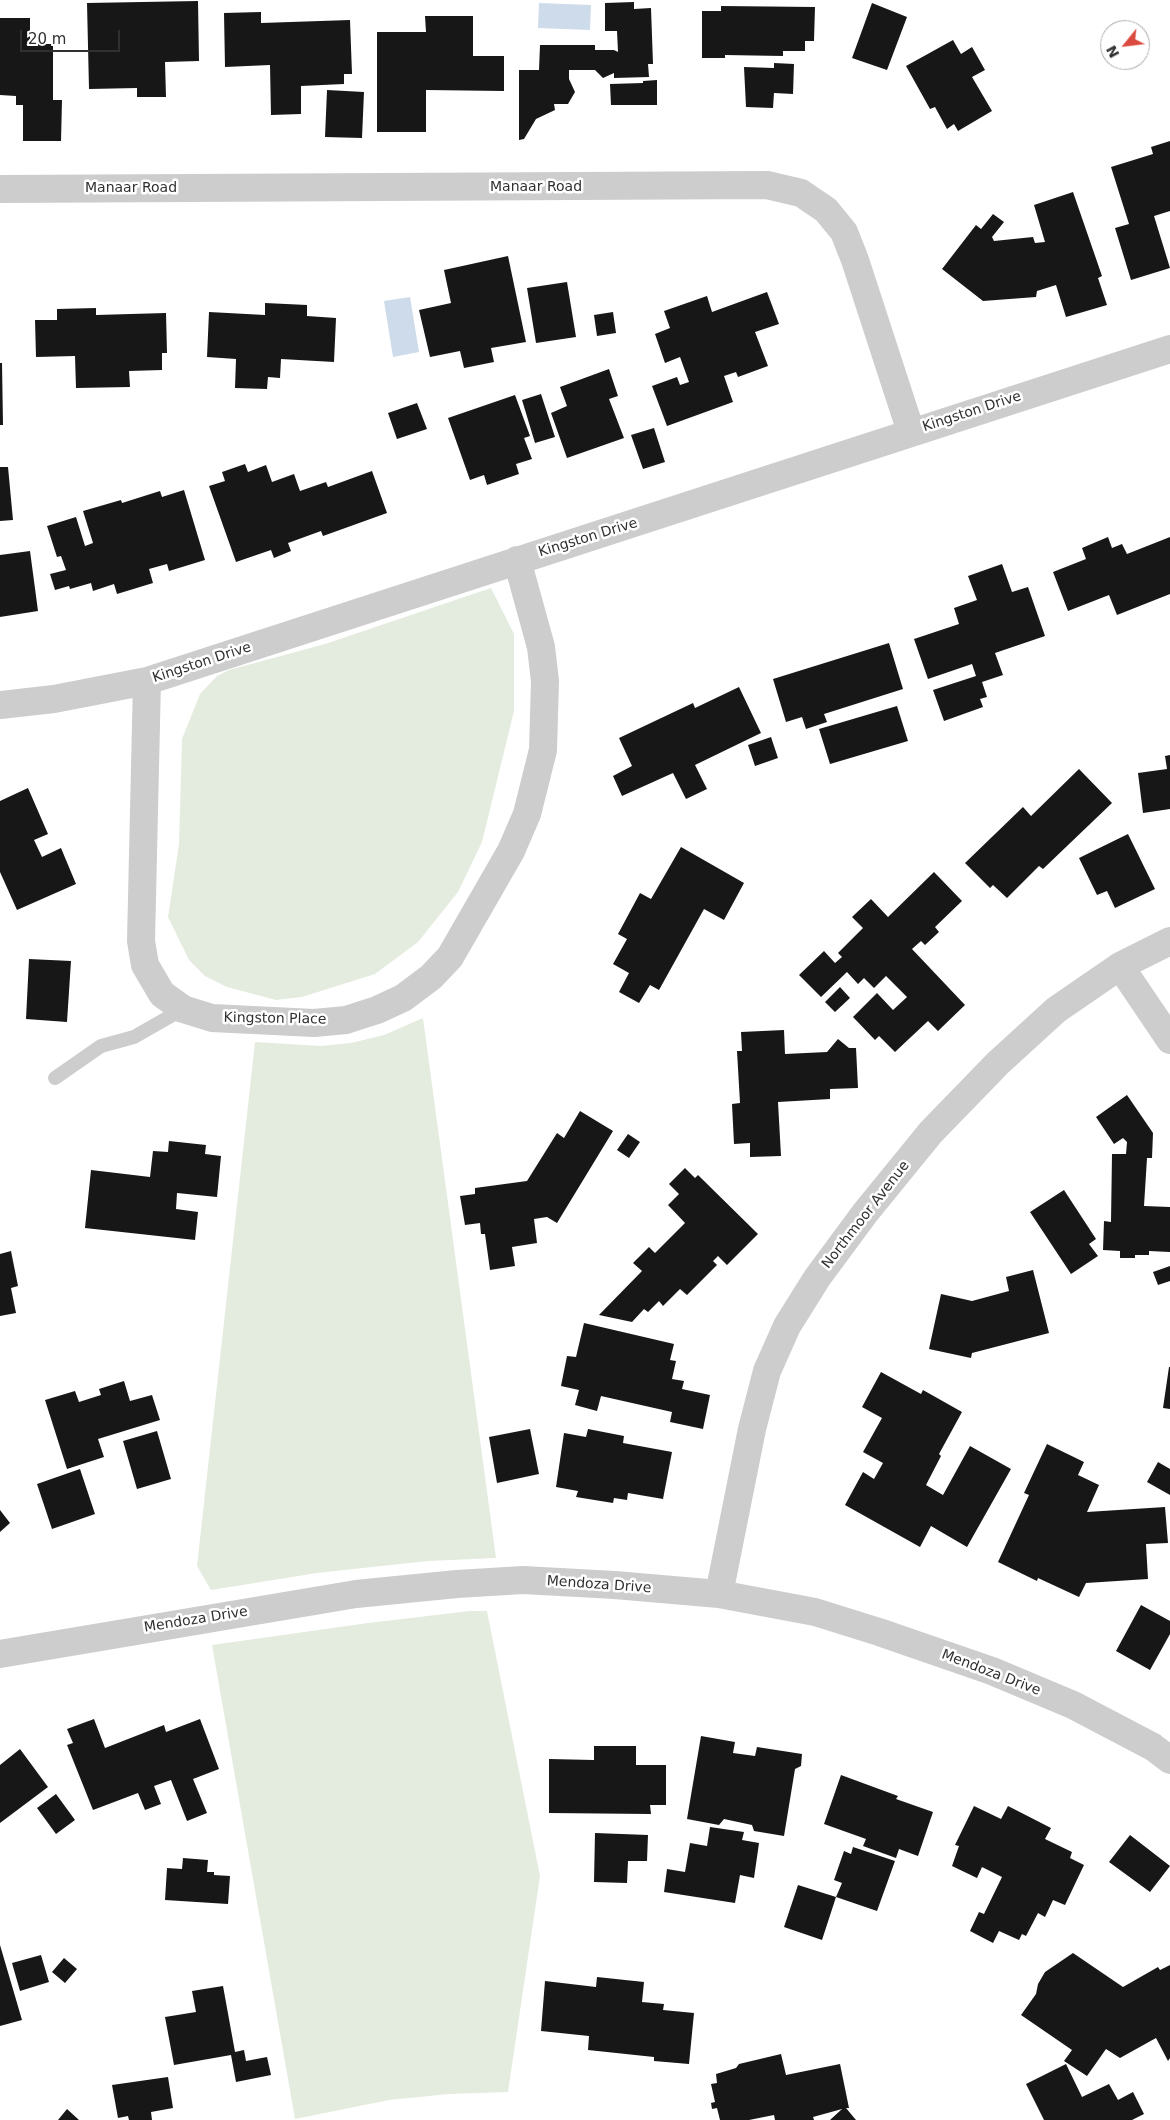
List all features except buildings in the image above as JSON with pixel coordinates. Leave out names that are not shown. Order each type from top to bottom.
[{"type":"street","name":"Manaar Road","points":[[0,189],[767,185],[801,193],[826,210],[844,232],[855,260],[911,432]]},
{"type":"street","name":"Kingston Drive","points":[[0,705],[54,699],[147,681],[1170,349]]},
{"type":"street","name":"Kingston Place","points":[[147,681],[141,941],[145,965],[162,994],[183,1010],[212,1018],[314,1022],[346,1020],[377,1010],[403,998],[431,977],[450,957],[511,851],[527,814],[543,750],[545,680],[542,647],[517,560]]},
{"type":"street","name":"Northmoor Avenue","points":[[719,1594],[752,1429],[767,1372],[787,1326],[817,1278],[865,1213],[944,1118],[998,1063],[1056,1010],[1120,966],[1170,941]]},
{"type":"street","points":[[1120,966],[1170,1040]]},
{"type":"street","name":"Mendoza Drive","points":[[0,1654],[356,1594],[457,1584],[532,1581],[615,1585],[719,1594],[816,1612],[992,1671],[1073,1705],[1153,1747],[1170,1760]]},
{"type":"lane","points":[[55,1078],[101,1046],[134,1036],[183,1010]]},
{"type":"shaded area","points":[[491,588],[514,634],[514,711],[482,842],[458,892],[418,942],[375,974],[302,997],[276,1000],[227,987],[205,976],[189,960],[168,917],[179,844],[182,739],[200,694],[217,676],[229,670],[325,644]]},
{"type":"shaded area","points":[[423,1018],[496,1558],[428,1561],[317,1573],[211,1590],[197,1566],[255,1042],[321,1046],[351,1043],[384,1035]]},
{"type":"shaded area","points":[[470,1611],[487,1611],[540,1876],[508,2092],[449,2094],[389,2100],[295,2119],[212,1645]]},
{"type":"water","points":[[539,3],[591,5],[590,30],[538,28]]},
{"type":"water","points":[[410,297],[419,352],[393,357],[384,301]]}]
